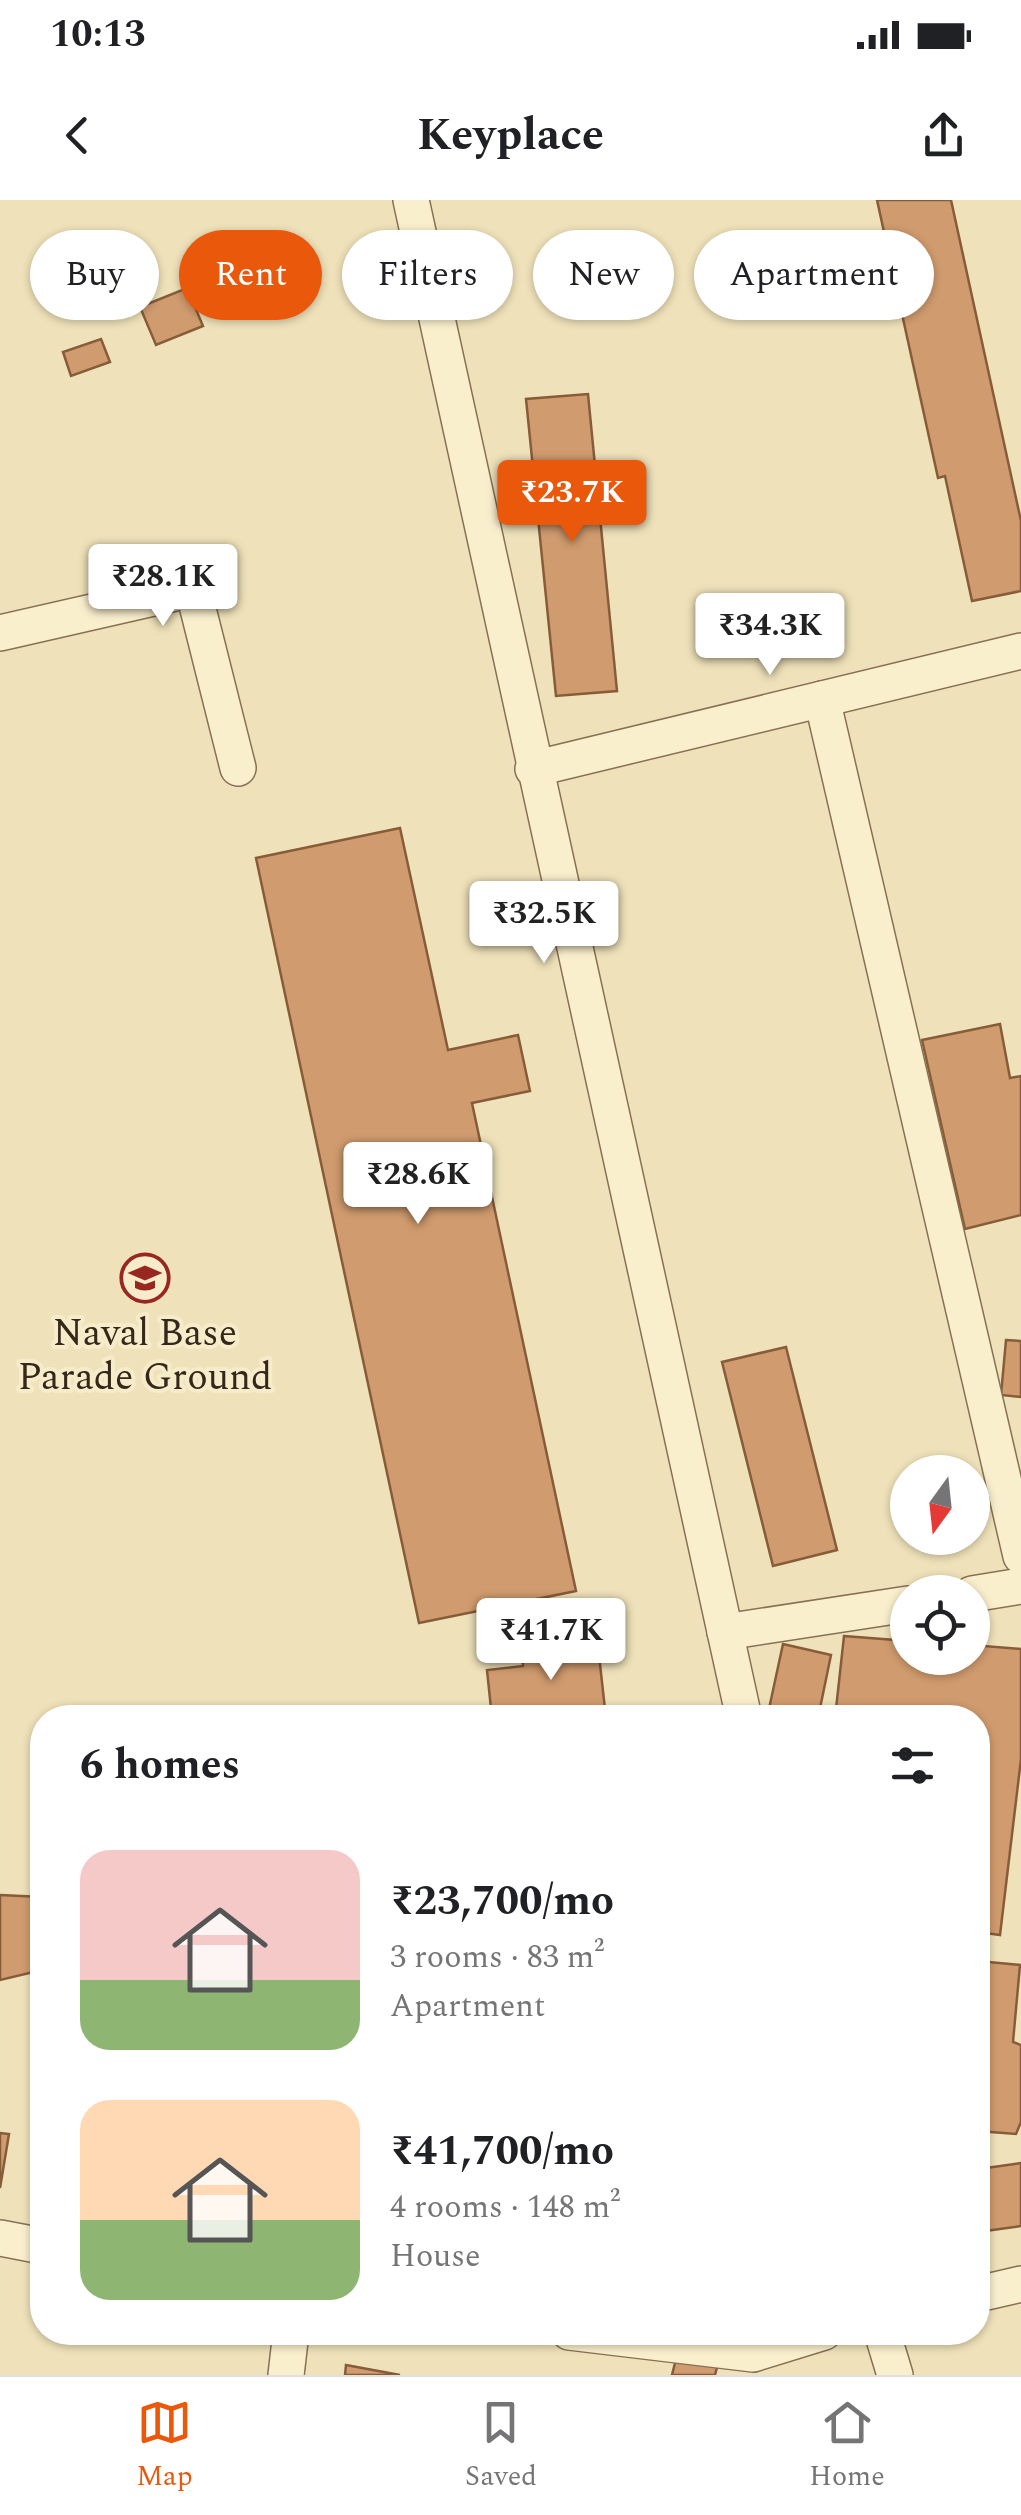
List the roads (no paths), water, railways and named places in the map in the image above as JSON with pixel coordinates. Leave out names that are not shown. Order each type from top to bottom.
[{"type":"street","points":[[411,200],[741,1705]]},
{"type":"street","points":[[0,633],[193,588],[238,768]]},
{"type":"street","points":[[533,769],[1021,651]]},
{"type":"street","points":[[822,699],[1021,1556]]},
{"type":"street","points":[[990,1591],[1021,1586]]},
{"type":"street","points":[[724,1632],[890,1607]]},
{"type":"street","points":[[0,2238],[30,2244]]},
{"type":"street","points":[[990,2291],[1021,2284]]},
{"type":"street","points":[[286,2375],[289,2345]]},
{"type":"street","points":[[678,2345],[753,2354],[782,2345]]},
{"type":"street","points":[[886,2345],[895,2375]]},
{"type":"place","name":"Naval Base Parade Ground","points":[[145,1278]]}]
